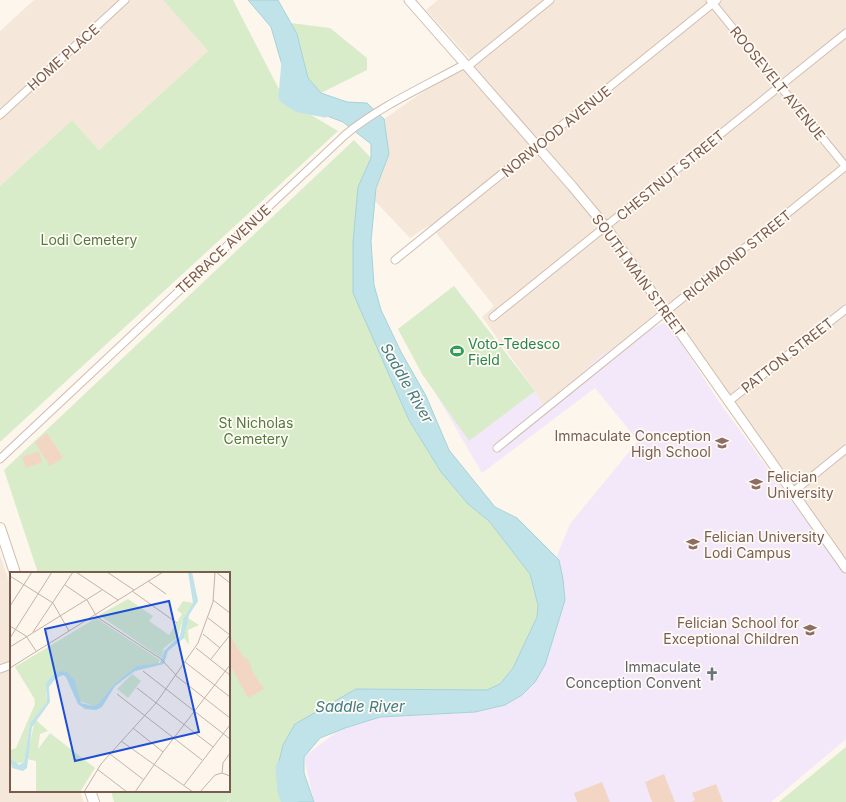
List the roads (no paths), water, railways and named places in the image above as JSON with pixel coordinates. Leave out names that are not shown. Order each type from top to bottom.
[{"type":"main road","points":[[0,528],[15,572]]},
{"type":"main road","points":[[90,792],[94,802]]},
{"type":"street","name":"HOME PLACE","points":[[0,115],[125,0]]},
{"type":"street","name":"SOUTH MAIN STREET","points":[[409,0],[606,227],[846,568]]},
{"type":"street","name":"TERRACE AVENUE","points":[[0,459],[345,135],[378,113],[466,65],[550,0]]},
{"type":"street","name":"ROOSEVELT AVENUE","points":[[713,1],[846,166]]},
{"type":"street","name":"NORWOOD AVENUE","points":[[395,260],[537,147],[713,1]]},
{"type":"street","name":"CHESTNUT STREET","points":[[493,318],[846,33]]},
{"type":"street","name":"RICHMOND STREET","points":[[497,448],[846,166]]},
{"type":"street","name":"PATTON STREET","points":[[728,402],[846,308]]},
{"type":"street","points":[[793,492],[846,449]]},
{"type":"street","points":[[0,669],[10,665]]},
{"type":"water","name":"Saddle River","points":[[248,0],[278,0],[297,34],[308,78],[321,93],[347,102],[367,103],[384,119],[389,154],[376,188],[371,241],[374,285],[381,310],[401,352],[426,396],[449,450],[495,507],[517,518],[559,560],[565,600],[545,665],[535,682],[522,695],[505,705],[475,712],[380,717],[320,738],[304,757],[304,773],[314,802],[290,802],[277,769],[283,745],[295,724],[356,689],[487,690],[500,684],[513,668],[537,617],[538,605],[530,574],[489,521],[468,504],[441,472],[409,420],[353,293],[353,242],[358,187],[371,158],[371,144],[343,122],[300,103],[289,89],[271,27]]},
{"type":"waterway","name":"Saddle River","points":[[290,62],[287,96],[299,104],[325,109]]},
{"type":"waterway","name":"Saddle River","points":[[284,768],[286,791],[290,802]]},
{"type":"place","name":"Voto-Tedesco Field","points":[[457,351]]},
{"type":"place","name":"Immaculate Conception High School","points":[[722,443]]},
{"type":"place","name":"Felician University","points":[[756,484]]},
{"type":"place","name":"Felician University Lodi Campus","points":[[693,544]]},
{"type":"place","name":"Felician School for Exceptional Children","points":[[810,630]]},
{"type":"place","name":"Immaculate Conception Convent","points":[[712,674]]},
{"type":"park label","name":"Lodi Cemetery","points":[[89,239]]},
{"type":"park label","name":"St Nicholas Cemetery","points":[[256,430]]}]
